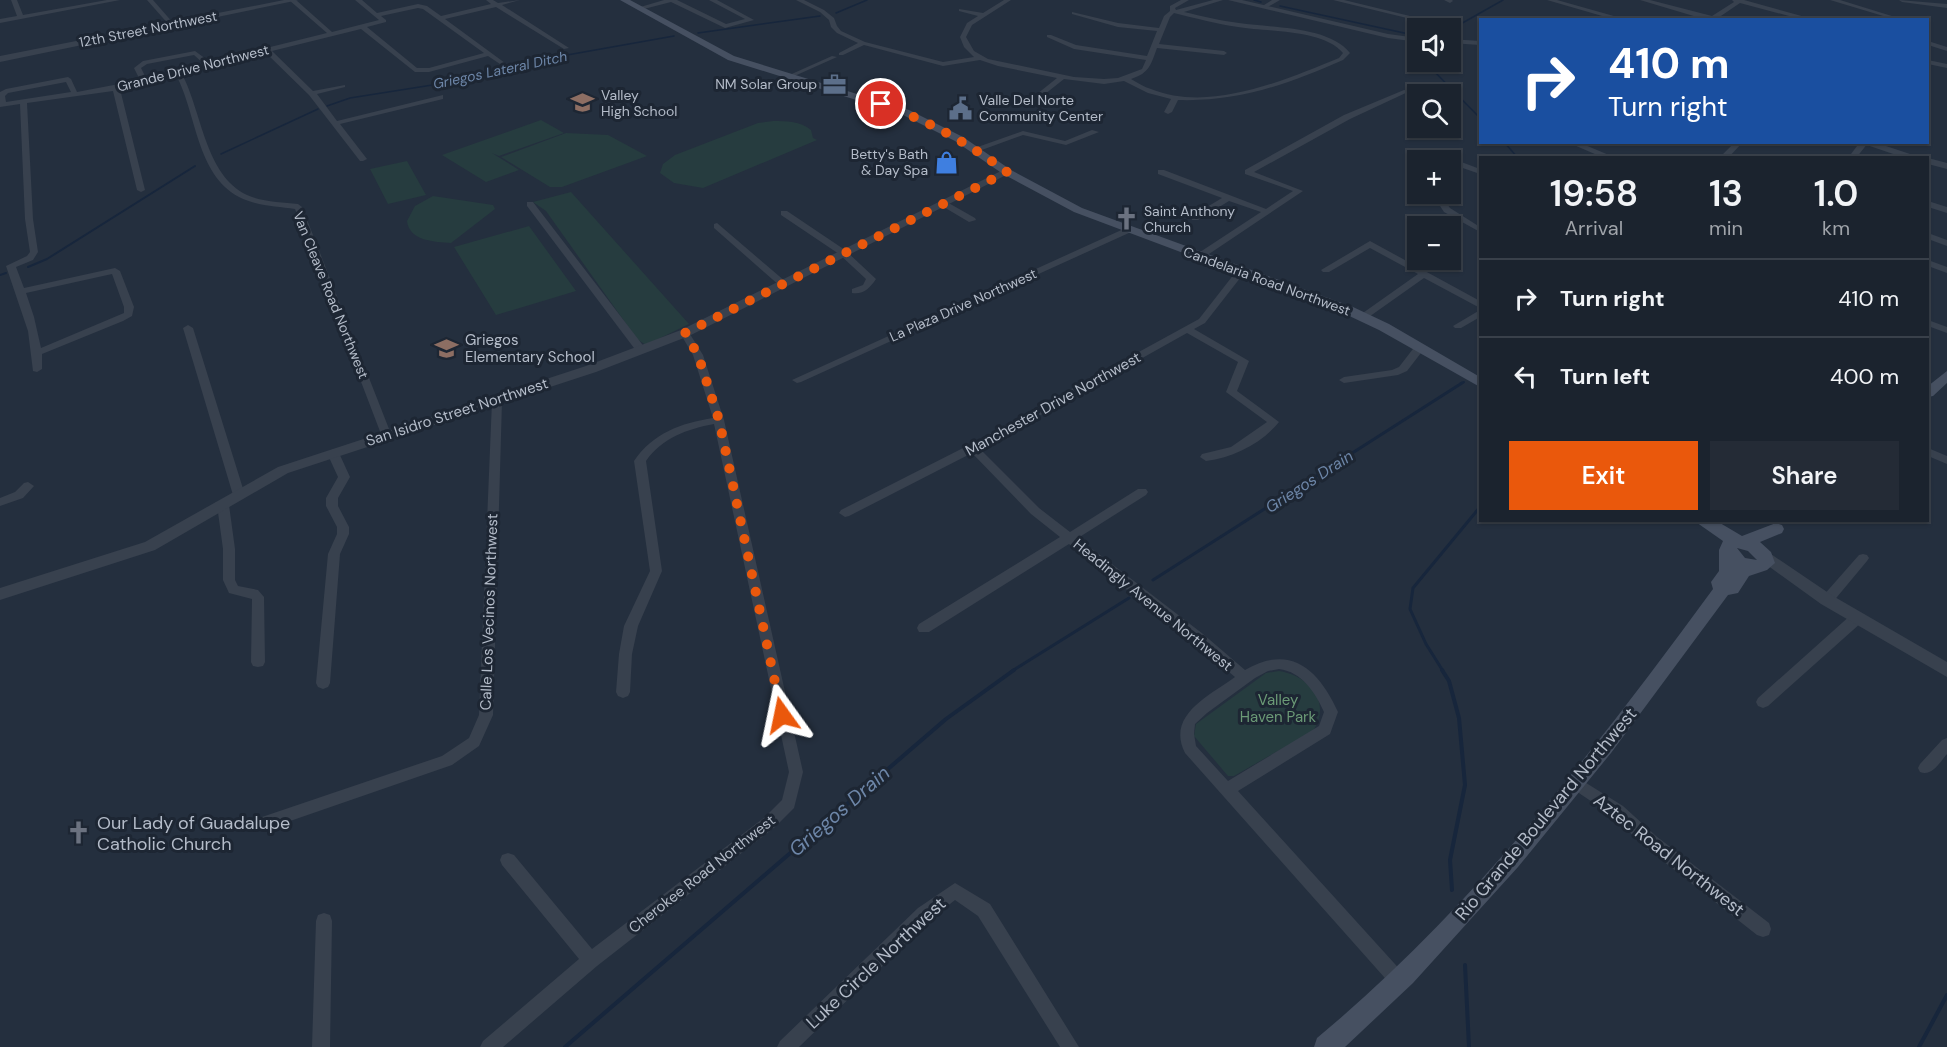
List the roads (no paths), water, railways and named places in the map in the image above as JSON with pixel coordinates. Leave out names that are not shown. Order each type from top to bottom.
[{"type":"main road","name":"Candelaria Road Northwest","points":[[624,0],[711,50],[788,77],[905,112],[979,151],[1007,172],[1078,210],[1363,317],[1420,347],[1479,382]]},
{"type":"main road","points":[[1929,392],[1947,375]]},
{"type":"main road","points":[[1702,522],[1734,547],[1736,561],[1760,562]]},
{"type":"main road","points":[[1780,525],[1760,562],[1743,572],[1732,588],[1722,590],[1720,582],[1729,566],[1734,547],[1780,525]]},
{"type":"main road","name":"Rio Grande Boulevard Northwest","points":[[1331,1045],[1398,980],[1523,846],[1722,590]]},
{"type":"street","points":[[14,0],[21,17]]},
{"type":"street","points":[[0,21],[117,0]]},
{"type":"street","points":[[150,0],[172,25]]},
{"type":"street","points":[[293,0],[330,33]]},
{"type":"street","name":"12th Street Northwest","points":[[0,59],[293,0]]},
{"type":"street","points":[[358,0],[377,15],[418,6],[425,7],[503,64]]},
{"type":"street","points":[[489,0],[566,48]]},
{"type":"street","points":[[440,18],[517,0]]},
{"type":"street","points":[[639,7],[663,0]]},
{"type":"street","points":[[639,7],[671,0],[725,26],[751,20],[712,0]]},
{"type":"street","points":[[799,0],[832,19],[834,27],[839,32],[863,43],[943,64],[981,58]]},
{"type":"street","points":[[809,4],[821,0]]},
{"type":"street","points":[[1008,0],[966,28],[963,37],[969,50],[981,58],[1092,81],[1125,79],[1146,70],[1167,16],[1173,10],[1172,7],[1186,0]]},
{"type":"street","points":[[1173,10],[1184,11],[1220,0]]},
{"type":"street","points":[[1232,0],[1407,39]]},
{"type":"street","points":[[1264,8],[1277,0]]},
{"type":"street","points":[[1335,0],[1411,17]]},
{"type":"street","points":[[1550,0],[1618,18]]},
{"type":"street","points":[[1643,0],[1708,18]]},
{"type":"street","points":[[1713,18],[1738,0],[1806,18]]},
{"type":"street","points":[[1833,0],[1892,17]]},
{"type":"street","points":[[1902,0],[1947,6]]},
{"type":"street","points":[[961,10],[983,15]]},
{"type":"street","points":[[1125,79],[1143,89],[1175,98],[1218,98],[1242,93],[1317,69],[1341,59],[1347,53],[1342,46],[1326,39],[1238,25],[1173,10]]},
{"type":"street","points":[[1074,13],[1118,25],[1161,30]]},
{"type":"street","name":"Grande Drive Northwest","points":[[2,104],[116,88],[384,21],[377,15]]},
{"type":"street","points":[[362,26],[412,67],[420,70],[490,54]]},
{"type":"street","points":[[1049,36],[1074,47],[1151,59]]},
{"type":"street","points":[[1461,42],[1479,43]]},
{"type":"street","points":[[1929,42],[1947,49]]},
{"type":"street","points":[[788,77],[863,43]]},
{"type":"street","points":[[1156,46],[1224,52]]},
{"type":"street","points":[[267,50],[312,93],[363,159]]},
{"type":"street","points":[[144,81],[137,68],[145,62],[195,53],[209,64]]},
{"type":"street","points":[[1929,62],[1947,66]]},
{"type":"street","name":"Van Cleave Road Northwest","points":[[178,73],[200,127],[210,160],[226,186],[245,197],[298,207],[386,434]]},
{"type":"street","points":[[1040,96],[1063,76]]},
{"type":"street","points":[[2,104],[1,95],[6,91],[57,80],[68,79],[75,94]]},
{"type":"street","points":[[312,93],[343,86]]},
{"type":"street","points":[[116,88],[141,190]]},
{"type":"street","points":[[1200,256],[1299,191],[1248,172],[1347,117],[1406,91]]},
{"type":"street","points":[[337,123],[440,97]]},
{"type":"street","points":[[1168,112],[1175,98]]},
{"type":"street","points":[[0,270],[30,258],[34,252],[29,219],[23,101]]},
{"type":"street","points":[[979,151],[1010,138],[1027,134],[1066,143],[1095,132]]},
{"type":"street","points":[[1563,144],[1566,148],[1584,148]]},
{"type":"street","points":[[1575,144],[1606,156]]},
{"type":"street","points":[[1725,156],[1738,144]]},
{"type":"street","points":[[1867,144],[1910,156]]},
{"type":"street","points":[[1929,160],[1947,166]]},
{"type":"street","points":[[1461,165],[1479,172]]},
{"type":"street","name":"San Isidro Street Northwest","points":[[0,594],[150,546],[284,470],[386,434],[497,401],[685,333],[1007,172]]},
{"type":"street","points":[[1161,172],[1267,212]]},
{"type":"street","points":[[1195,218],[1229,197]]},
{"type":"street","points":[[530,204],[556,235],[641,350]]},
{"type":"street","points":[[945,204],[972,220]]},
{"type":"street","points":[[1443,204],[1447,210],[1479,229]]},
{"type":"street","points":[[1929,204],[1947,210]]},
{"type":"street","points":[[784,213],[842,252],[872,279],[867,287],[855,291]]},
{"type":"street","points":[[717,226],[783,284]]},
{"type":"street","name":"La Plaza Drive Northwest","points":[[797,380],[1128,230]]},
{"type":"street","points":[[1929,236],[1947,243]]},
{"type":"street","points":[[1326,270],[1370,244],[1479,304]]},
{"type":"street","points":[[1929,263],[1947,270]]},
{"type":"street","points":[[11,266],[39,351],[37,369]]},
{"type":"street","points":[[21,291],[115,271],[129,307],[129,314],[120,319],[39,351]]},
{"type":"street","name":"Manchester Drive Northwest","points":[[845,513],[973,448],[1188,330],[1202,321],[1242,271]]},
{"type":"street","points":[[1363,317],[1424,274]]},
{"type":"street","points":[[1458,326],[1479,314]]},
{"type":"street","points":[[1929,323],[1947,330]]},
{"type":"street","points":[[188,328],[239,495]]},
{"type":"street","points":[[1188,330],[1244,361],[1231,392],[1274,422],[1225,456],[1206,457]]},
{"type":"street","name":"Cherokee Road Northwest","points":[[489,1047],[591,960],[770,822],[789,803],[796,772],[719,420],[698,355],[685,333]]},
{"type":"street","points":[[1344,380],[1394,373],[1403,369],[1420,347]]},
{"type":"street","name":"Calle Los Vecinos Northwest","points":[[267,822],[447,761],[474,742],[486,715],[497,401]]},
{"type":"street","points":[[623,692],[624,663],[634,616],[652,586],[656,571],[640,461],[646,450],[674,431],[719,420]]},
{"type":"street","name":"Headingly Avenue Northwest","points":[[973,448],[1035,511],[1198,638],[1245,678],[1191,718],[1185,733],[1190,749],[1398,980]]},
{"type":"street","points":[[1929,452],[1947,460]]},
{"type":"street","points":[[323,683],[334,554],[344,539],[344,526],[332,506],[332,495],[344,477],[333,453]]},
{"type":"street","points":[[0,502],[19,495],[28,486]]},
{"type":"street","points":[[924,628],[1142,492]]},
{"type":"street","points":[[223,505],[229,549],[229,580],[234,590],[254,593],[258,597],[258,662]]},
{"type":"street","points":[[1822,597],[1863,558]]},
{"type":"street","points":[[1760,562],[1947,670]]},
{"type":"street","points":[[1763,702],[1857,618]]},
{"type":"street","points":[[1227,790],[1325,730],[1331,712],[1322,691],[1306,673],[1283,664],[1267,666],[1245,678]]},
{"type":"street","points":[[1924,768],[1947,744]]},
{"type":"street","name":"Aztec Road Northwest","points":[[1575,782],[1618,811],[1650,841],[1763,929]]},
{"type":"street","points":[[508,860],[591,960]]},
{"type":"street","name":"Luke Circle Northwest","points":[[786,1047],[924,914],[955,891],[984,910],[1070,1047]]},
{"type":"street","points":[[321,1047],[324,921]]},
{"type":"waterway","name":"Griegos Lateral Ditch","points":[[836,13],[867,0]]},
{"type":"waterway","points":[[1254,0],[1261,2]]},
{"type":"waterway","points":[[1461,24],[1503,0]]},
{"type":"waterway","points":[[1280,6],[1407,34]]},
{"type":"waterway","name":"Griegos Lateral Ditch","points":[[698,33],[820,16]]},
{"type":"waterway","name":"Griegos Lateral Ditch","points":[[327,106],[350,98],[464,80],[522,63],[674,36]]},
{"type":"waterway","name":"Griegos Drain","points":[[1435,72],[1479,117]]},
{"type":"waterway","name":"Griegos Lateral Ditch","points":[[221,154],[318,109]]},
{"type":"waterway","name":"Griegos Drain","points":[[1506,144],[1516,156]]},
{"type":"waterway","name":"Griegos Lateral Ditch","points":[[28,267],[47,259],[195,166]]},
{"type":"waterway","name":"Griegos Lateral Ditch","points":[[0,275],[6,273]]},
{"type":"waterway","name":"Griegos Drain","points":[[1153,580],[1462,383]]},
{"type":"waterway","points":[[1443,671],[1426,644],[1410,609],[1413,588],[1479,508]]},
{"type":"waterway","name":"Griegos Drain","points":[[1012,671],[1129,598]]},
{"type":"waterway","name":"Griegos Drain","points":[[565,1047],[946,719],[1014,670]]},
{"type":"waterway","points":[[1442,670],[1449,681],[1459,718],[1465,785],[1450,860],[1452,890]]},
{"type":"waterway","points":[[1465,965],[1469,1047]]},
{"type":"waterway","points":[[1919,1047],[1947,995]]},
{"type":"place","name":"NM Solar Group","points":[[835,84]]},
{"type":"place","name":"Valley High School","points":[[583,103]]},
{"type":"place","name":"Valle Del Norte Community Center","points":[[961,108]]},
{"type":"place","name":"Betty's Bath & Day Spa","points":[[946,162]]},
{"type":"place","name":"Saint Anthony Church","points":[[1126,219]]},
{"type":"place","name":"Griegos Elementary School","points":[[447,349]]},
{"type":"place","name":"Our Lady of Guadalupe Catholic Church","points":[[79,833]]},
{"type":"park label","name":"Valley Haven Park","points":[[1278,708]]}]
